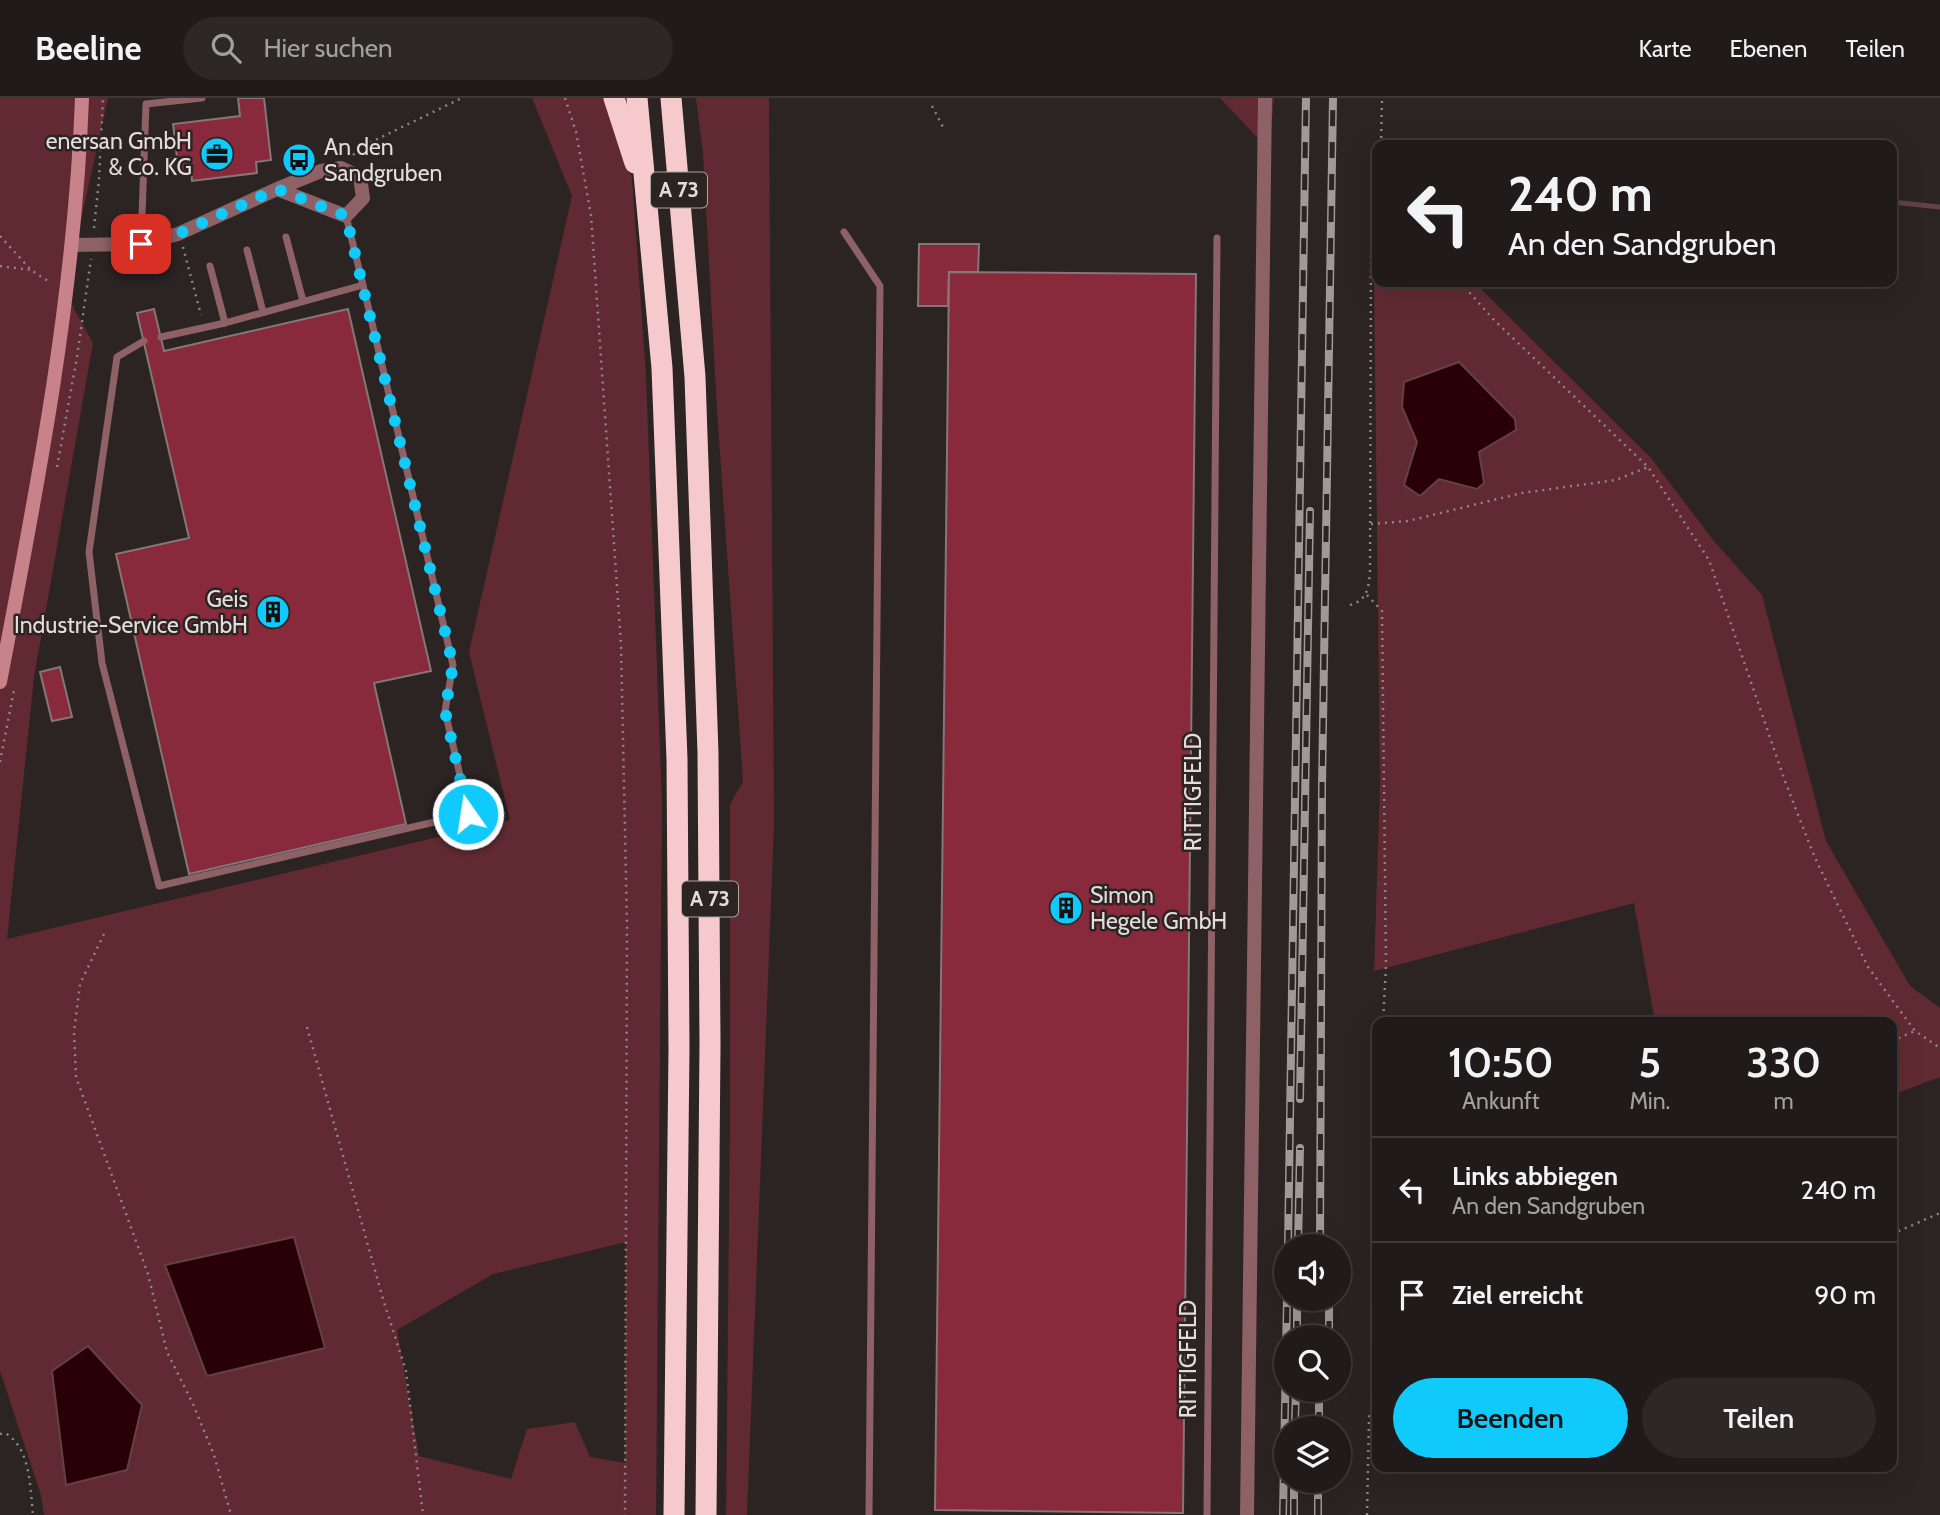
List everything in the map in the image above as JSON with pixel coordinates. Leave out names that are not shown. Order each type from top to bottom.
[{"type":"highway","points":[[614,98],[647,202]]},
{"type":"highway","name":"A 73","points":[[638,98],[662,368],[677,759],[679,1048],[674,1515]]},
{"type":"highway","name":"A 73","points":[[671,98],[695,377],[708,753],[706,1515]]},
{"type":"main road","points":[[0,682],[47,428],[72,245],[82,98]]},
{"type":"street","points":[[1247,1515],[1265,98]]},
{"type":"street","points":[[72,245],[141,244],[178,234],[277,189],[321,171],[341,168],[360,177],[363,198],[346,216],[277,189]]},
{"type":"lane","points":[[141,244],[146,104],[202,98]]},
{"type":"lane","points":[[144,341],[117,357],[89,552],[102,663],[159,886],[468,814],[445,711],[453,665],[346,216]]},
{"type":"lane","points":[[844,232],[880,286],[869,1515]]},
{"type":"lane","points":[[286,237],[303,301]]},
{"type":"lane","name":"RITTIGFELD","points":[[1207,1515],[1217,238]]},
{"type":"lane","points":[[247,250],[263,312]]},
{"type":"lane","points":[[210,266],[225,323]]},
{"type":"lane","points":[[161,337],[225,323],[363,285]]},
{"type":"path","points":[[341,168],[361,147],[462,98]]},
{"type":"path","points":[[565,98],[576,131],[592,215],[621,644],[627,926],[625,1515]]},
{"type":"path","points":[[1381,140],[1382,98]]},
{"type":"path","points":[[932,106],[944,130]]},
{"type":"path","points":[[178,234],[188,259],[203,327]]},
{"type":"path","points":[[0,236],[30,270],[65,292]]},
{"type":"path","points":[[1350,605],[1359,603],[1367,595],[1370,574],[1372,250]]},
{"type":"path","points":[[0,266],[30,270]]},
{"type":"path","points":[[1464,287],[1494,320],[1648,467],[1709,561],[1786,784],[1815,858],[1868,967],[1915,1031],[1940,1048]]},
{"type":"path","points":[[1370,524],[1408,521],[1521,493],[1616,480],[1648,467]]},
{"type":"path","points":[[1367,595],[1382,611],[1386,966],[1383,1017]]},
{"type":"path","points":[[104,933],[80,984],[74,1031],[76,1077],[148,1274],[167,1352],[214,1455],[231,1515]]},
{"type":"path","points":[[307,1027],[351,1189],[406,1371],[424,1515]]},
{"type":"path","points":[[1897,1039],[1915,1031]]},
{"type":"path","points":[[1897,1232],[1940,1213]]},
{"type":"path","points":[[1372,1297],[1372,1340]]},
{"type":"path","points":[[1367,1515],[1369,1417],[1372,1412]]},
{"type":"path","points":[[0,1434],[5,1433],[16,1439],[29,1472],[33,1515]]},
{"type":"shaded area","points":[[0,98],[108,98],[65,292],[93,343],[34,677],[7,939],[510,820],[469,652],[572,196],[532,98],[615,98],[632,179],[646,376],[662,803],[656,1515],[44,1515],[41,1495],[0,1371]],"holes":[[[626,1242],[625,1463],[590,1457],[575,1422],[527,1429],[511,1479],[419,1456],[397,1330],[493,1274]]]},
{"type":"shaded area","points":[[696,98],[769,98],[774,825],[747,1515],[726,1515],[730,804],[743,782],[717,410],[703,153]]},
{"type":"shaded area","points":[[1220,98],[1274,98],[1269,150]]},
{"type":"shaded area","points":[[1374,287],[1479,287],[1651,458],[1713,540],[1762,595],[1826,841],[1910,986],[1940,1008],[1940,1077],[1897,1093],[1897,1017],[1654,1017],[1634,903],[1374,971],[1380,784]]},
{"type":"shaded area","points":[[1459,362],[1515,419],[1516,430],[1479,452],[1484,483],[1477,489],[1439,479],[1420,496],[1404,485],[1417,442],[1402,407],[1404,382]]},
{"type":"shaded area","points":[[294,1237],[325,1348],[207,1376],[165,1265]]},
{"type":"shaded area","points":[[88,1346],[142,1405],[127,1470],[66,1485],[52,1371]]},
{"type":"building","points":[[238,98],[264,98],[271,160],[256,162],[257,173],[192,181],[191,170],[168,172],[167,159],[177,158],[173,124],[240,116]]},
{"type":"building","points":[[919,244],[979,244],[978,272],[949,272],[948,306],[918,306]]},
{"type":"building","name":"Simon Hegele GmbH","points":[[949,272],[1196,274],[1183,1513],[935,1510]]},
{"type":"building","name":"Geis Industrie-Service GmbH","points":[[154,309],[164,351],[348,309],[431,671],[374,683],[406,824],[189,874],[116,554],[189,538],[137,313]]},
{"type":"building","points":[[60,667],[72,717],[52,721],[40,672]]},
{"type":"waterway","points":[[1897,203],[1940,207]]},
{"type":"railway","points":[[1288,1234],[1306,98]]},
{"type":"railway","points":[[1320,1234],[1322,787],[1333,98]]},
{"type":"railway","points":[[1300,1099],[1310,511]]},
{"type":"railway","points":[[1298,1234],[1300,1148]]},
{"type":"railway","points":[[1283,1515],[1287,1311]]},
{"type":"railway","points":[[1297,1311],[1297,1325]]},
{"type":"railway","points":[[1329,1311],[1329,1325]]},
{"type":"railway","points":[[1295,1416],[1296,1402]]},
{"type":"railway","points":[[1319,1402],[1319,1416]]},
{"type":"railway","points":[[1294,1493],[1294,1515]]},
{"type":"railway","points":[[1318,1493],[1318,1515]]},
{"type":"place","name":"enersan GmbH & Co. KG","points":[[217,154]]},
{"type":"place","name":"An den Sandgruben","points":[[299,160]]},
{"type":"place","name":"Geis Industrie-Service GmbH","points":[[273,612]]},
{"type":"place","name":"Simon Hegele GmbH","points":[[1066,908]]},
{"type":"route","points":[[141,244],[178,234],[277,189],[346,216],[453,665],[445,711],[468,814]]}]
